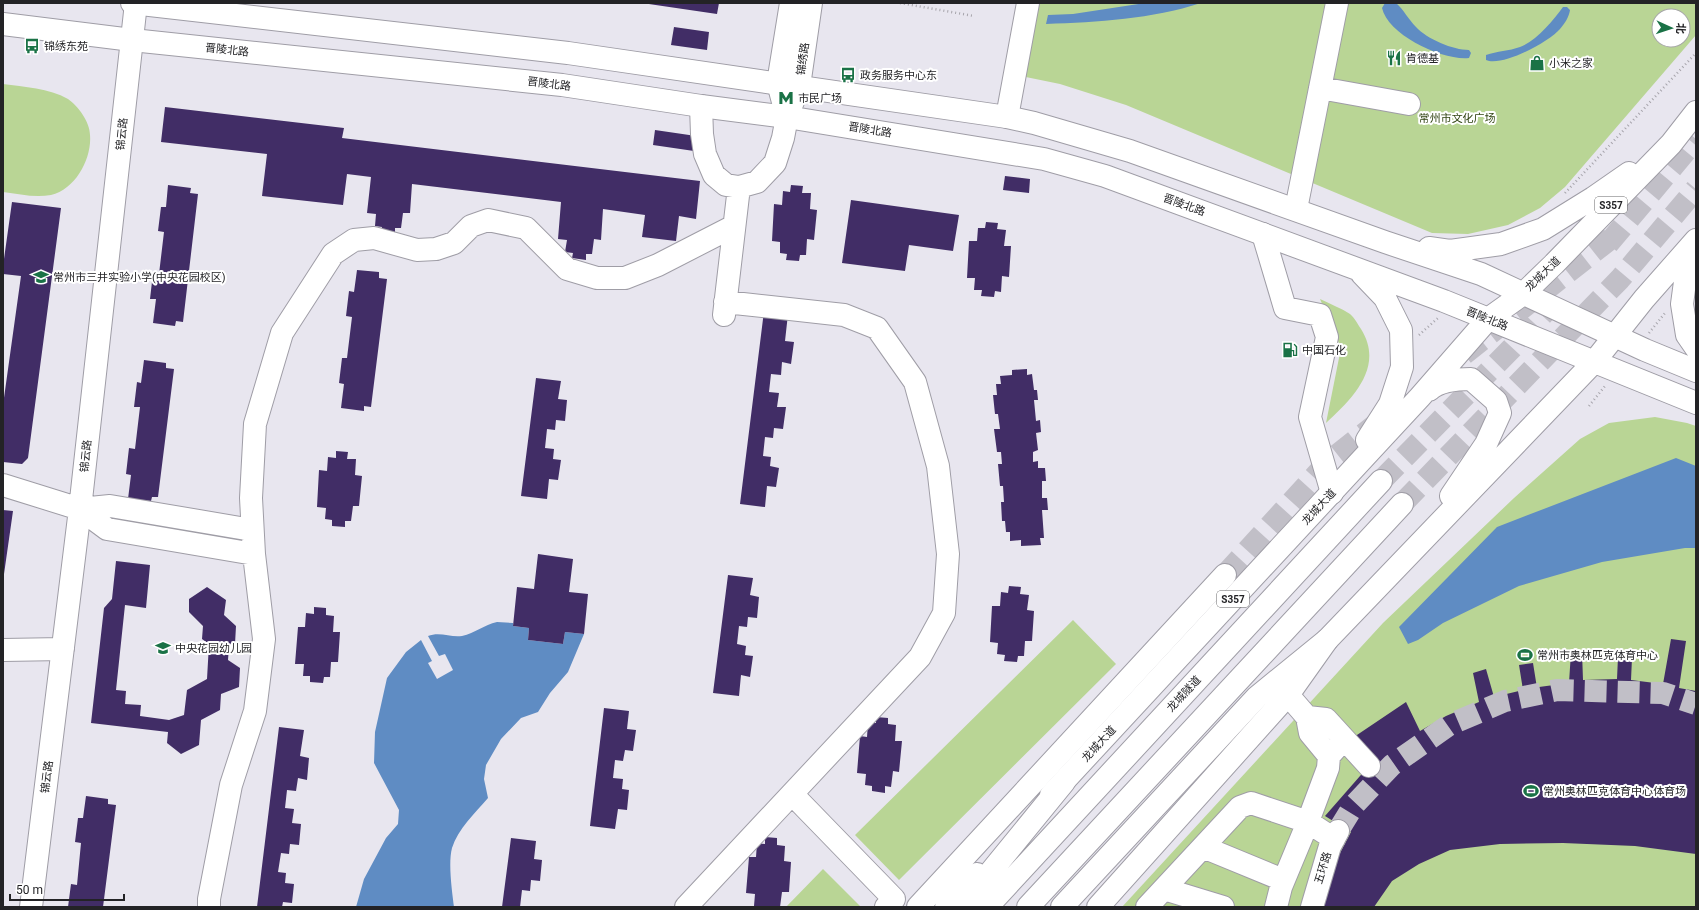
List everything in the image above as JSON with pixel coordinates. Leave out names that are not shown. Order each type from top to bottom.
[{"type":"main road","points":[[135,3],[568,53],[1007,117],[1034,123],[1130,151],[1385,242],[1481,274],[1645,350],[1696,370]]},
{"type":"main road","name":"锦云路","points":[[32,907],[80,509],[135,3]]},
{"type":"main road","name":"锦绣路","points":[[787,117],[778,83],[791,3]]},
{"type":"main road","name":"锦绣路","points":[[787,117],[799,86],[811,3]]},
{"type":"main road","points":[[1007,117],[1028,3]]},
{"type":"main road","points":[[1296,209],[1337,3]]},
{"type":"main road","name":"晋陵北路","points":[[3,24],[132,40],[562,85],[701,106],[787,117],[1044,159],[1105,176],[1444,301],[1696,403]]},
{"type":"main road","points":[[1320,88],[1409,104]]},
{"type":"main road","points":[[701,106],[702,134],[705,154],[714,175],[726,185],[739,188],[757,182],[775,163],[783,138],[787,117]]},
{"type":"main road","name":"龙城大道","points":[[946,907],[1064,782],[1420,397],[1488,319],[1523,294],[1554,264],[1671,144],[1696,112]]},
{"type":"main road","points":[[1385,242],[1450,251],[1501,244],[1543,228],[1593,198],[1671,144]]},
{"type":"main road","points":[[686,907],[920,657],[944,613],[948,554],[938,466],[915,382],[878,328],[844,315],[724,309],[739,188]]},
{"type":"main road","points":[[209,907],[209,899],[230,785],[255,711],[264,639],[252,530],[251,498],[255,424],[282,333],[333,254],[354,240],[374,238],[418,250],[436,249],[454,243],[471,226],[488,220],[526,228],[567,269],[597,278],[625,278],[658,265],[734,226]]},
{"type":"main road","points":[[1263,234],[1285,308],[1320,315],[1327,337],[1310,416],[1335,489]]},
{"type":"main road","points":[[1062,907],[1257,697],[1328,640],[1594,362],[1644,299],[1696,240]]},
{"type":"main road","points":[[1696,250],[1687,268],[1682,304],[1687,334],[1696,348]]},
{"type":"main road","points":[[1335,489],[1390,404],[1402,367],[1401,330],[1386,298],[1357,269]]},
{"type":"main road","points":[[1420,397],[1435,384],[1461,379],[1471,379],[1496,401],[1500,413],[1486,444],[1420,544]]},
{"type":"main road","name":"龙城隧道","points":[[987,907],[1381,481]]},
{"type":"main road","points":[[3,485],[80,509],[107,529],[254,554]]},
{"type":"main road","points":[[1028,907],[1402,504]]},
{"type":"main road","points":[[80,509],[110,506],[252,530]]},
{"type":"main road","points":[[918,907],[1225,575]]},
{"type":"main road","points":[[1098,907],[1288,696],[1328,640]]},
{"type":"main road","points":[[3,650],[63,649]]},
{"type":"main road","points":[[1288,696],[1307,718],[1310,733],[1329,756]]},
{"type":"main road","points":[[1307,718],[1326,719],[1369,766]]},
{"type":"main road","points":[[1276,907],[1283,880],[1308,822],[1328,768],[1329,756],[1344,739]]},
{"type":"main road","points":[[962,907],[1064,782]]},
{"type":"main road","points":[[787,799],[889,904]]},
{"type":"main road","points":[[1147,907],[1240,807],[1250,803],[1308,822]]},
{"type":"main road","name":"五环路","points":[[1308,822],[1336,835],[1330,846],[1312,907]]},
{"type":"main road","points":[[1203,847],[1283,880]]},
{"type":"main road","points":[[1164,889],[1223,907]]},
{"type":"path","points":[[900,3],[974,16]]},
{"type":"green space","name":"常州市文化广场","points":[[1020,3],[1696,3],[1696,35],[1691,41],[1691,8],[1651,8],[1651,48],[1685,48],[1565,187],[1540,208],[1508,225],[1468,234],[1432,233],[1126,105],[1060,84],[1006,73]]},
{"type":"green space","points":[[3,84],[36,88],[61,95],[76,106],[86,120],[90,135],[90,144],[85,163],[75,179],[60,192],[51,195],[39,196],[3,192]]},
{"type":"green space","points":[[1320,299],[1343,310],[1353,317],[1361,329],[1367,343],[1369,356],[1367,369],[1355,393],[1326,423],[1341,348]]},
{"type":"green space","name":"常州市奥林匹克体育中心","points":[[1655,417],[1696,426],[1696,907],[1122,907],[1383,623],[1514,498],[1580,439],[1609,423]]},
{"type":"green space","points":[[1073,620],[1116,664],[899,880],[855,835]]},
{"type":"green space","points":[[823,869],[861,907],[786,907]]},
{"type":"water","points":[[1145,3],[1201,3],[1163,13],[1125,19],[1046,24],[1048,15],[1073,14]]},
{"type":"water","points":[[1385,3],[1396,3],[1416,27],[1433,40],[1448,46],[1469,50],[1471,53],[1469,58],[1458,58],[1432,51],[1405,36],[1394,28],[1386,18],[1382,8]]},
{"type":"water","points":[[1563,7],[1567,7],[1570,10],[1568,18],[1560,29],[1546,40],[1514,57],[1503,60],[1486,60],[1486,55],[1520,47],[1532,40],[1549,24]]},
{"type":"water","points":[[1676,458],[1696,466],[1696,548],[1685,548],[1602,562],[1519,586],[1443,623],[1418,640],[1408,644],[1399,627],[1497,527]]},
{"type":"water","points":[[497,622],[513,623],[513,626],[529,628],[528,640],[563,644],[565,632],[584,634],[568,672],[550,693],[538,712],[521,718],[501,739],[486,765],[484,779],[488,798],[472,815],[458,834],[452,848],[450,869],[454,907],[356,907],[364,879],[386,838],[398,824],[399,810],[374,763],[375,732],[387,678],[406,652],[421,640],[432,661],[428,663],[437,679],[453,670],[445,654],[439,656],[428,636],[441,634],[462,636]]},
{"type":"building","points":[[642,3],[719,3],[717,14]]},
{"type":"building","points":[[674,27],[709,32],[707,50],[671,45]]},
{"type":"building","points":[[165,107],[344,128],[342,138],[700,181],[696,219],[679,216],[676,241],[642,237],[645,215],[603,209],[601,240],[594,239],[592,254],[586,254],[586,260],[572,258],[573,253],[565,252],[567,240],[558,239],[561,202],[412,184],[410,213],[403,213],[401,228],[395,228],[395,234],[381,233],[382,227],[375,226],[376,214],[367,213],[371,177],[347,174],[343,205],[262,196],[267,154],[161,142]]},
{"type":"building","points":[[655,130],[696,136],[694,151],[653,145]]},
{"type":"building","points":[[1005,176],[1030,179],[1029,193],[1003,190]]},
{"type":"building","points":[[168,185],[191,188],[190,193],[198,194],[183,322],[176,321],[175,326],[153,323],[156,299],[150,299],[153,273],[159,274],[164,232],[158,231],[161,207],[166,207]]},
{"type":"building","points":[[791,185],[803,186],[802,193],[811,193],[810,209],[817,210],[814,240],[807,239],[806,255],[800,255],[799,261],[786,260],[787,254],[780,253],[780,242],[772,241],[774,204],[782,205],[783,191],[790,192]]},
{"type":"building","points":[[851,200],[959,215],[953,251],[909,245],[905,271],[842,263]]},
{"type":"building","points":[[12,202],[61,208],[28,458],[22,464],[3,462],[3,405],[21,276],[3,274],[3,259]]},
{"type":"building","points":[[986,222],[998,223],[997,229],[1006,230],[1004,246],[1011,246],[1009,277],[1002,276],[1001,292],[995,291],[994,297],[981,296],[982,290],[974,290],[975,278],[967,278],[969,241],[977,241],[978,228],[985,228]]},
{"type":"building","points":[[357,270],[379,272],[379,278],[387,279],[371,407],[364,406],[364,411],[341,408],[344,384],[339,383],[342,358],[347,358],[352,317],[346,316],[349,291],[354,292]]},
{"type":"building","points":[[764,311],[788,314],[785,341],[794,342],[791,364],[782,362],[781,375],[771,374],[769,392],[779,393],[777,407],[786,407],[783,429],[774,428],[773,438],[765,437],[763,456],[771,457],[770,466],[779,468],[776,487],[767,486],[765,507],[740,504]]},
{"type":"building","points":[[144,360],[166,363],[166,368],[174,369],[158,497],[152,497],[151,501],[128,499],[131,475],[126,474],[129,448],[135,449],[140,407],[134,407],[137,382],[141,383]]},
{"type":"building","points":[[1027,369],[1027,375],[1032,374],[1034,390],[1037,390],[1038,400],[1034,400],[1036,421],[1040,420],[1041,432],[1036,433],[1038,450],[1033,452],[1033,462],[1038,461],[1038,468],[1045,468],[1046,481],[1042,481],[1042,498],[1047,498],[1048,510],[1042,510],[1044,538],[1040,538],[1041,545],[1021,546],[1021,540],[1010,541],[1010,532],[1006,532],[1005,521],[1002,521],[1001,502],[1004,502],[1003,486],[1000,486],[998,464],[1002,464],[1001,452],[997,452],[994,429],[1000,429],[998,414],[995,414],[993,395],[997,395],[996,384],[1001,384],[1000,376],[1012,375],[1012,370]]},
{"type":"building","points":[[536,378],[561,381],[558,399],[567,400],[565,421],[556,420],[555,430],[547,429],[545,448],[554,449],[553,459],[561,460],[558,480],[549,479],[547,499],[521,496]]},
{"type":"building","points":[[336,451],[348,452],[347,459],[356,459],[355,475],[362,476],[359,506],[353,506],[351,521],[345,521],[345,527],[332,526],[332,520],[325,519],[326,508],[317,507],[319,470],[327,471],[328,457],[336,458]]},
{"type":"building","points":[[3,510],[13,511],[4,574],[3,574]]},
{"type":"building","points":[[538,554],[573,559],[569,592],[588,594],[584,634],[565,632],[563,644],[528,640],[529,628],[513,626],[517,587],[534,589]]},
{"type":"building","points":[[116,561],[150,565],[146,608],[125,605],[116,690],[126,691],[125,704],[141,705],[140,716],[169,720],[184,715],[187,690],[207,679],[209,644],[202,639],[203,626],[189,612],[189,599],[207,587],[226,600],[224,615],[236,626],[235,644],[229,646],[228,660],[240,668],[239,687],[221,694],[220,710],[201,720],[199,745],[181,754],[167,743],[168,732],[91,723],[104,608],[112,599]]},
{"type":"building","points":[[728,575],[753,578],[750,595],[759,597],[757,618],[748,617],[747,627],[739,626],[737,644],[746,646],[745,655],[753,656],[750,677],[741,675],[739,696],[713,693]]},
{"type":"building","points":[[1009,586],[1021,587],[1020,594],[1029,595],[1027,610],[1034,611],[1032,641],[1025,641],[1024,656],[1018,656],[1017,662],[1004,661],[1005,655],[997,654],[998,643],[990,642],[992,606],[1000,606],[1001,592],[1008,593]]},
{"type":"building","points":[[314,607],[326,608],[326,615],[334,616],[333,632],[340,632],[338,662],[331,662],[330,677],[324,677],[323,683],[310,682],[310,676],[303,676],[304,664],[295,664],[298,627],[305,627],[306,613],[314,614]]},
{"type":"building","name":"常州奥林匹克体育中心体育场","points":[[1671,639],[1686,641],[1679,688],[1696,691],[1696,854],[1635,846],[1563,843],[1500,844],[1450,850],[1419,864],[1392,881],[1374,907],[1320,907],[1338,857],[1351,832],[1325,816],[1374,760],[1354,737],[1406,702],[1420,731],[1446,716],[1479,702],[1473,673],[1486,669],[1494,697],[1523,690],[1519,665],[1533,663],[1537,687],[1569,683],[1571,652],[1582,652],[1583,680],[1617,679],[1618,657],[1632,658],[1631,680],[1663,684]]},
{"type":"building","points":[[604,708],[629,711],[627,729],[636,730],[633,751],[625,750],[623,761],[615,760],[613,778],[623,779],[622,789],[629,790],[627,810],[618,809],[615,829],[590,826]]},
{"type":"building","points":[[876,717],[888,718],[888,724],[896,725],[895,741],[902,741],[899,772],[893,771],[891,787],[885,786],[885,793],[872,791],[872,786],[865,785],[866,774],[857,773],[860,736],[867,737],[868,723],[876,723]]},
{"type":"building","points":[[279,727],[304,730],[300,756],[309,758],[307,780],[298,778],[296,791],[287,790],[285,808],[294,809],[292,823],[301,824],[299,845],[290,844],[289,854],[281,853],[278,872],[286,873],[285,883],[294,884],[292,903],[283,902],[282,907],[257,907]]},
{"type":"building","points":[[86,796],[108,799],[108,804],[116,805],[103,907],[68,907],[71,884],[77,885],[81,843],[75,842],[78,818],[83,818]]},
{"type":"building","points":[[765,837],[777,838],[777,845],[785,846],[784,861],[791,862],[789,892],[782,892],[780,907],[754,906],[755,894],[746,893],[749,857],[756,857],[757,843],[765,844]]},
{"type":"building","points":[[511,838],[536,841],[534,859],[542,860],[540,881],[531,880],[530,891],[522,890],[520,907],[502,907]]},
{"type":"tunnel","points":[[1608,244],[1696,139]]},
{"type":"tunnel","points":[[1402,504],[1620,279],[1696,189]]},
{"type":"tunnel","points":[[1464,354],[1619,232]]},
{"type":"tunnel","points":[[1381,481],[1512,348],[1563,292]]},
{"type":"tunnel","points":[[1225,575],[1328,462],[1379,422]]},
{"type":"tunnel","points":[[1338,831],[1354,805],[1392,765],[1449,725],[1505,701],[1557,690],[1663,693],[1696,704]]},
{"type":"place","name":"锦绣东苑","points":[[32,46]]},
{"type":"place","name":"肯德基","points":[[1394,58]]},
{"type":"place","name":"小米之家","points":[[1537,63]]},
{"type":"place","name":"政务服务中心东","points":[[848,75]]},
{"type":"place","name":"市民广场","points":[[786,98]]},
{"type":"place","name":"常州市三井实验小学(中央花园校区)","points":[[41,277]]},
{"type":"place","name":"中国石化","points":[[1290,350]]},
{"type":"place","name":"中央花园幼儿园","points":[[163,648]]},
{"type":"place","name":"常州市奥林匹克体育中心","points":[[1525,655]]},
{"type":"place","name":"常州奥林匹克体育中心体育场","points":[[1531,791]]}]
